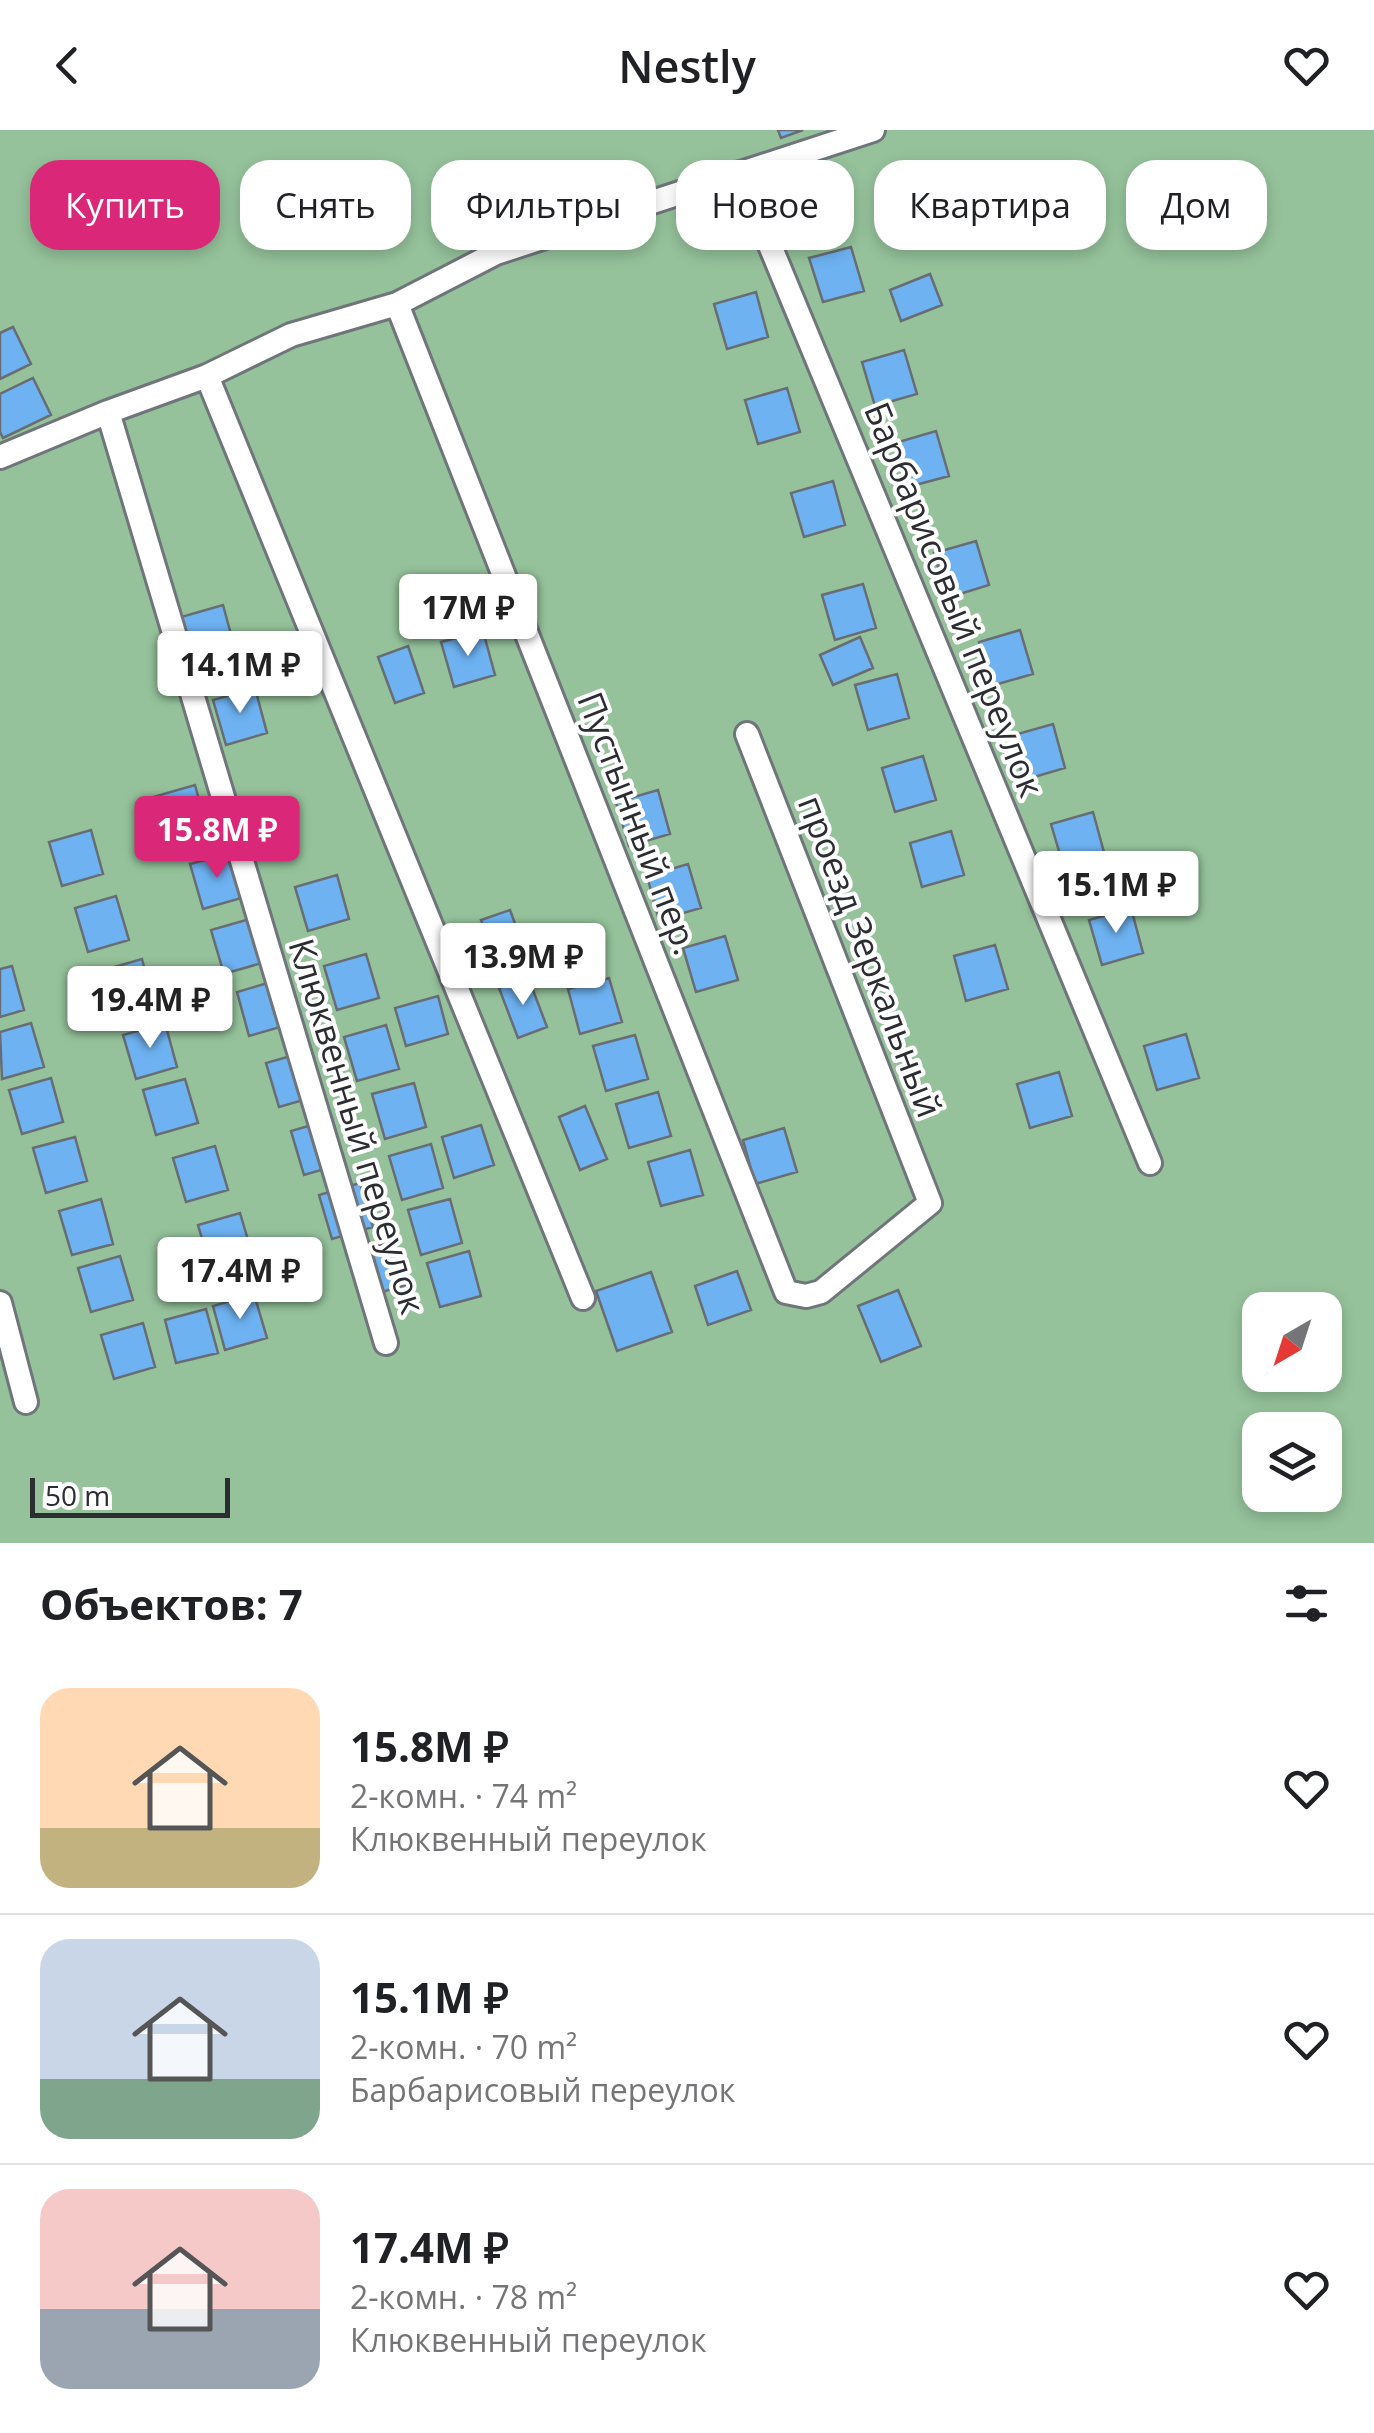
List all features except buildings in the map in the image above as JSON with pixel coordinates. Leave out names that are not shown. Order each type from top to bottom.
[{"type":"street","points":[[780,160],[872,130]]},
{"type":"street","points":[[0,458],[207,376],[291,335],[397,304],[496,253],[676,194]]},
{"type":"street","name":"Барбарисовый переулок","points":[[772,250],[1150,1164]]},
{"type":"street","name":"Пустынный пер.","points":[[397,304],[786,1292],[806,1296],[821,1292],[930,1204]]},
{"type":"street","points":[[207,376],[583,1298]]},
{"type":"street","name":"Клюквенный переулок","points":[[108,412],[386,1343]]},
{"type":"street","name":"проезд Зеркальный","points":[[746,734],[930,1204]]},
{"type":"street","points":[[0,1303],[26,1402]]},
{"type":"green space","points":[[0,130],[1374,130],[1374,1543],[0,1543]]}]
